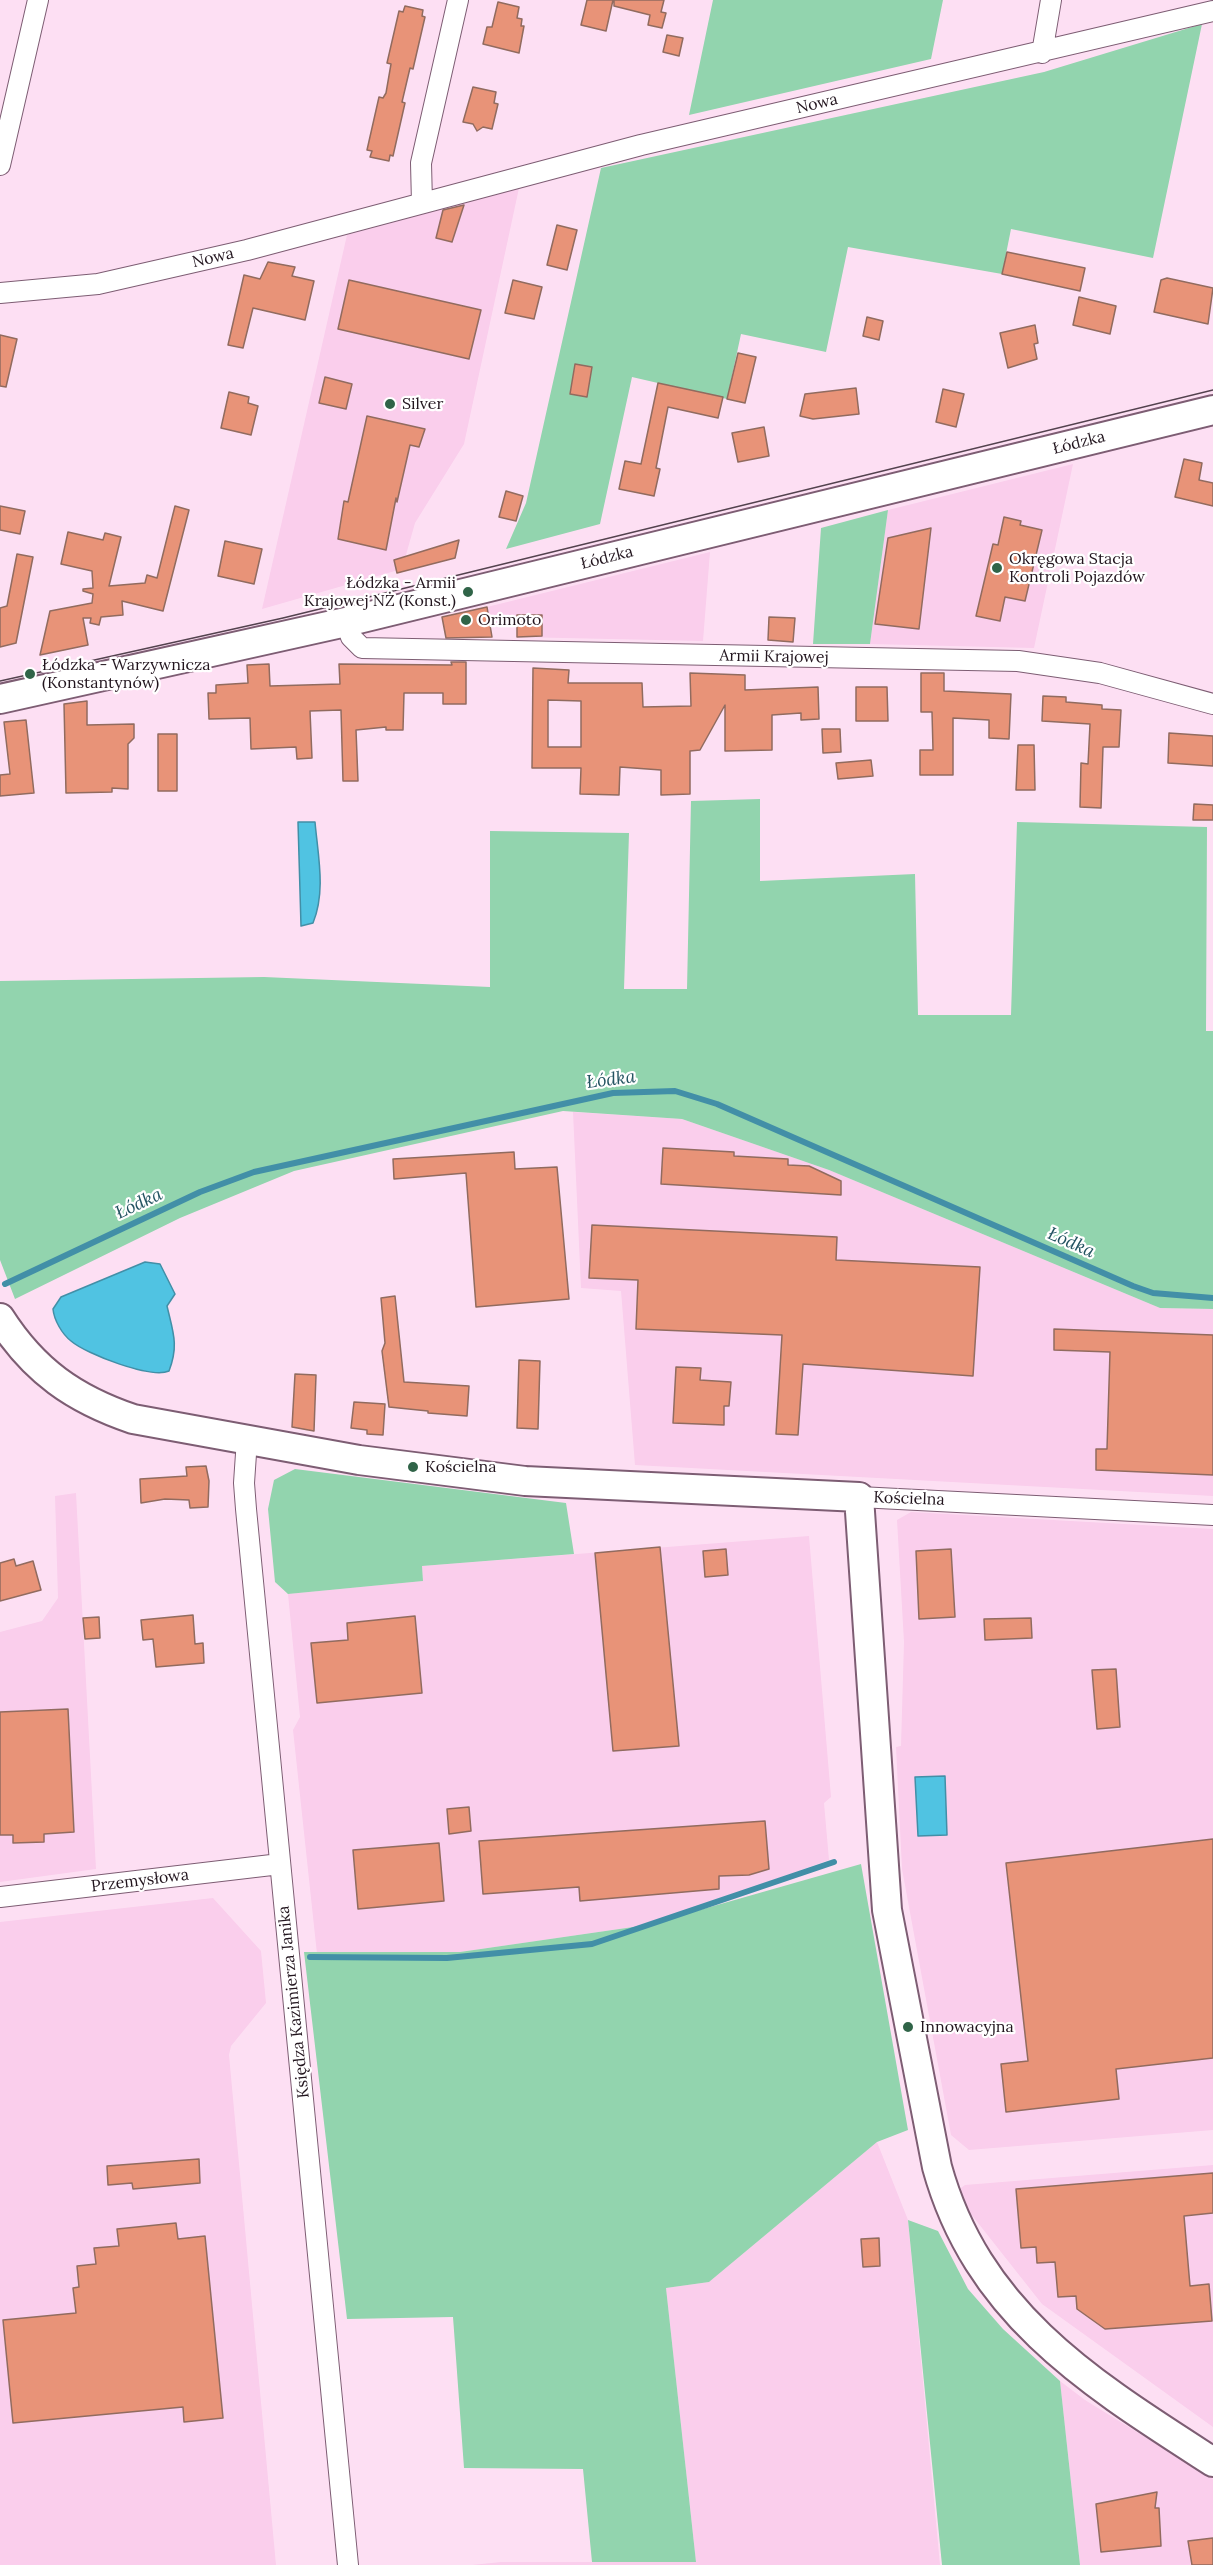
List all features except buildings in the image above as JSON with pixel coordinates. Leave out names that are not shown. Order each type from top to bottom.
[{"type":"street","points":[[0,165],[38,0]]},
{"type":"street","points":[[422,202],[421,163],[458,0]]},
{"type":"street","points":[[1042,53],[1051,0]]},
{"type":"street","name":"Nowa","points":[[0,293],[98,284],[247,250],[641,145],[1042,53],[1213,11]]},
{"type":"street","name":"Łódzka","points":[[0,699],[346,622],[1213,410]]},
{"type":"street","name":"Armii Krajowej","points":[[346,622],[351,637],[362,648],[1018,661],[1100,673],[1213,704]]},
{"type":"street","name":"Kościelna","points":[[0,1318],[12,1337],[53,1379],[75,1395],[104,1409],[133,1419],[359,1460],[525,1481],[1213,1515]]},
{"type":"street","name":"Księdza Kazimierza Janika","points":[[247,1439],[244,1483],[246,1509],[348,2565]]},
{"type":"street","points":[[859,1497],[887,1910],[937,2167],[945,2197],[979,2265],[1002,2297],[1029,2328],[1098,2387],[1213,2462]]},
{"type":"street","name":"Przemysłowa","points":[[0,1897],[280,1864]]},
{"type":"shaded area","name":"Silver","points":[[519,188],[464,444],[415,523],[402,569],[262,609],[347,235]]},
{"type":"shaded area","name":"Okręgowa Stacja Kontroli Pojazdów","points":[[1073,464],[1034,648],[870,644],[888,510]]},
{"type":"shaded area","points":[[710,552],[703,641],[517,637],[517,623],[490,623],[487,607]]},
{"type":"shaded area","points":[[573,1112],[682,1119],[829,1170],[1160,1308],[1213,1309],[1213,1496],[635,1465],[621,1291],[581,1288]]},
{"type":"shaded area","points":[[76,1493],[96,1869],[0,1882],[0,1632],[42,1621],[58,1598],[55,1496]]},
{"type":"shaded area","points":[[911,1512],[1213,1529],[1213,2130],[969,2150],[951,2135],[902,1869],[896,1747],[901,1746],[904,1642],[897,1520]]},
{"type":"shaded area","points":[[809,1536],[831,1797],[824,1803],[829,1860],[647,1925],[460,1952],[317,1954],[293,1730],[300,1717],[288,1594],[423,1581],[422,1566]]},
{"type":"shaded area","points":[[213,1898],[261,1951],[266,2003],[231,2046],[229,2055],[276,2565],[0,2565],[0,1922]]},
{"type":"shaded area","points":[[877,2142],[908,2220],[940,2565],[472,2565],[501,2562],[696,2562],[666,2288],[709,2282]]},
{"type":"shaded area","points":[[1213,2165],[1213,2427],[1042,2304],[967,2209],[962,2201],[961,2188],[965,2185]]},
{"type":"shaded area","points":[[1060,2381],[1085,2400],[1213,2479],[1213,2565],[1080,2565]]},
{"type":"green space","points":[[713,0],[943,0],[931,59],[689,115]]},
{"type":"green space","points":[[1202,24],[1153,258],[1011,229],[1002,274],[848,247],[826,352],[741,334],[727,399],[632,377],[600,524],[506,549],[526,503],[601,168],[1044,72]]},
{"type":"green space","points":[[888,510],[870,644],[813,644],[821,528]]},
{"type":"green space","points":[[760,799],[760,881],[915,874],[918,1015],[1011,1015],[1017,822],[1207,827],[1206,1031],[1213,1031],[1213,1309],[1160,1308],[829,1170],[682,1119],[563,1111],[294,1171],[180,1218],[15,1299],[0,1260],[0,981],[264,977],[490,987],[490,831],[629,833],[624,989],[687,989],[691,801]]},
{"type":"green space","points":[[295,1469],[566,1503],[574,1554],[422,1566],[423,1581],[288,1594],[275,1582],[268,1509],[274,1480]]},
{"type":"green space","points":[[861,1864],[908,2130],[877,2142],[709,2282],[666,2288],[696,2562],[592,2562],[583,2469],[464,2468],[453,2317],[347,2319],[304,1952],[460,1952],[647,1925]]},
{"type":"green space","points":[[908,2220],[938,2231],[968,2289],[1003,2329],[1060,2381],[1080,2565],[942,2565]]},
{"type":"water","points":[[298,822],[315,822],[320,873],[319,898],[313,923],[301,926]]},
{"type":"water","points":[[145,1262],[160,1264],[175,1294],[167,1306],[173,1331],[174,1354],[169,1371],[160,1373],[119,1364],[79,1346],[68,1338],[59,1326],[53,1309],[61,1297]]},
{"type":"water","points":[[945,1776],[947,1835],[918,1836],[915,1777]]},
{"type":"waterway","name":"Łódka","points":[[5,1284],[200,1192],[254,1172],[613,1093],[675,1091],[717,1104],[1133,1286],[1153,1293],[1213,1298]]},
{"type":"waterway","points":[[310,1957],[447,1958],[592,1944],[834,1862]]},
{"type":"tram line","points":[[0,681],[283,618],[1213,390]]},
{"type":"place","name":"Silver","points":[[390,404]]},
{"type":"place","name":"Okręgowa Stacja Kontroli Pojazdów","points":[[997,568]]},
{"type":"place","name":"Łódzka - Armii Krajowej NŻ (Konst.)","points":[[468,592]]},
{"type":"place","name":"Orimoto","points":[[466,620]]},
{"type":"place","name":"Łódzka - Warzywnicza (Konstantynów)","points":[[30,674]]},
{"type":"place","name":"Kościelna","points":[[413,1467]]},
{"type":"place","name":"Innowacyjna","points":[[908,2027]]}]
